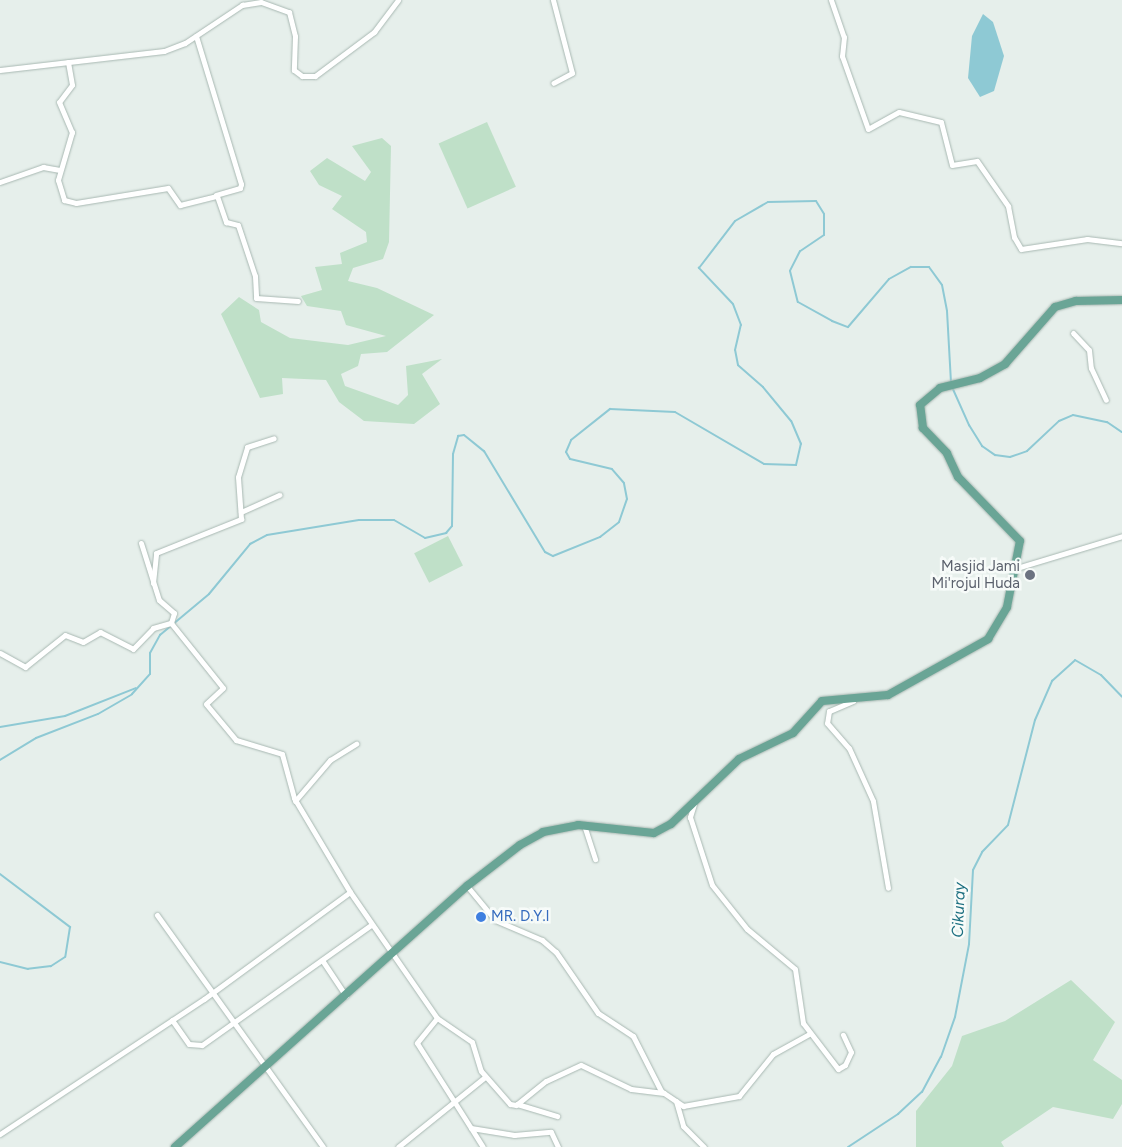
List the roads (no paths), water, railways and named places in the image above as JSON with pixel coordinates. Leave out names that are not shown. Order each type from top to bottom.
[{"type":"main road","points":[[175,1147],[467,886],[543,832],[584,825],[651,834],[671,824],[740,759],[793,733],[822,701],[853,701],[888,695],[988,639],[1007,607],[1022,549],[1016,535],[962,482],[947,453],[920,421],[920,405],[940,388],[971,381],[1008,361],[1056,307],[1076,301],[1122,300]]},
{"type":"street","points":[[0,70],[164,51],[196,36],[242,5],[276,2],[289,12],[293,22],[294,70],[302,76],[328,69],[374,32],[398,0]]},
{"type":"street","points":[[553,0],[572,74],[554,83]]},
{"type":"street","points":[[831,0],[844,37],[842,56],[868,129],[899,112],[941,122],[952,165],[977,161],[1008,206],[1014,237],[1021,249],[1086,238],[1122,243]]},
{"type":"street","points":[[68,62],[72,83],[60,102],[72,135],[60,170],[59,190],[70,202],[168,188],[180,205],[240,188],[241,184],[196,36]]},
{"type":"street","points":[[0,182],[43,168],[60,170]]},
{"type":"street","points":[[216,195],[226,222],[238,226],[255,276],[256,298],[298,301]]},
{"type":"street","points":[[1073,333],[1089,350],[1091,368],[1106,400]]},
{"type":"street","points":[[153,583],[156,553],[240,520],[242,512],[238,477],[247,447],[274,438]]},
{"type":"street","points":[[242,512],[279,496]]},
{"type":"street","points":[[1018,568],[1122,536]]},
{"type":"street","points":[[141,543],[158,600],[174,613],[171,624]]},
{"type":"street","points":[[171,624],[180,632],[223,688],[206,704],[236,740],[282,754],[295,801],[350,892],[437,1018],[472,1042],[485,1077],[510,1104],[517,1104],[556,1116]]},
{"type":"street","points":[[0,652],[25,667],[65,635],[83,642],[100,632],[133,649],[153,628],[171,624]]},
{"type":"street","points":[[853,701],[829,711],[828,723],[849,748],[873,801],[888,888]]},
{"type":"street","points":[[295,801],[330,760],[356,744]]},
{"type":"street","points":[[696,801],[690,817],[712,885],[747,929],[795,969],[801,1016],[809,1034],[838,1069],[851,1052],[843,1035]]},
{"type":"street","points":[[584,825],[595,859]]},
{"type":"street","points":[[467,886],[495,920],[542,940],[556,952],[598,1013],[633,1036],[664,1093]]},
{"type":"street","points":[[0,1134],[172,1020],[350,892]]},
{"type":"street","points":[[157,915],[323,1147]]},
{"type":"street","points":[[172,1020],[193,1046],[233,1021],[372,925]]},
{"type":"street","points":[[322,960],[346,996]]},
{"type":"street","points":[[437,1018],[417,1043],[453,1106],[483,1147]]},
{"type":"street","points":[[517,1104],[546,1081],[581,1065],[631,1089],[664,1093],[690,1108],[738,1096],[773,1054],[809,1034]]},
{"type":"street","points":[[398,1147],[453,1106],[485,1077]]},
{"type":"street","points":[[675,1098],[683,1126],[704,1147]]},
{"type":"street","points":[[470,1128],[514,1135],[552,1132],[558,1147]]},
{"type":"water","points":[[983,14],[993,22],[1004,56],[994,91],[980,97],[968,78],[972,36]]},
{"type":"waterway","points":[[0,760],[36,738],[98,714],[132,694],[150,674],[150,653],[160,635],[209,594],[250,544],[267,535],[359,520],[394,520],[425,538],[446,533],[452,526],[453,454],[458,436],[464,435],[484,451],[545,552],[553,556],[600,537],[619,522],[627,499],[624,483],[612,469],[570,459],[566,452],[571,440],[610,409],[675,412],[764,464],[796,465],[801,444],[791,421],[763,387],[738,365],[735,350],[741,325],[733,304],[699,268],[735,221],[768,202],[816,201],[824,214],[824,235],[800,251],[790,271],[798,302],[832,321],[848,327],[889,279],[911,267],[929,267],[942,285],[947,311],[951,383]]},
{"type":"waterway","points":[[952,387],[969,425],[982,446],[995,455],[1010,457],[1027,451],[1059,421],[1073,415],[1107,422],[1122,432]]},
{"type":"waterway","name":"Cikuray","points":[[848,1147],[898,1114],[922,1092],[941,1057],[955,1017],[969,944],[973,870],[982,852],[1008,825],[1035,720],[1052,681],[1075,660],[1101,675],[1122,697]]},
{"type":"waterway","points":[[0,727],[65,716],[136,688]]},
{"type":"waterway","points":[[0,874],[70,927],[65,957],[51,966],[28,969],[0,962]]},
{"type":"place","name":"Masjid Jami Mi'rojul Huda","points":[[1030,575]]},
{"type":"place","name":"MR. D.Y.I","points":[[481,917]]}]
